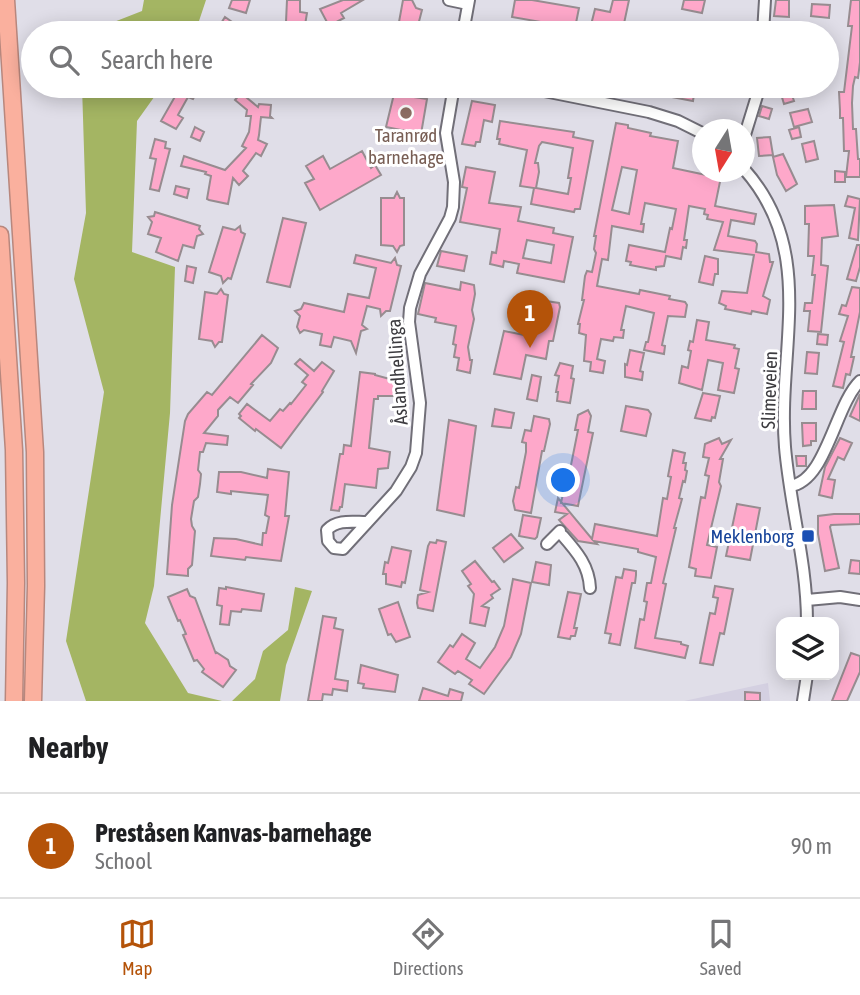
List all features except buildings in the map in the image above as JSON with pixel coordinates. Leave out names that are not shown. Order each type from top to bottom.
[{"type":"highway","points":[[6,0],[33,401],[36,494],[33,701]]},
{"type":"highway","points":[[0,235],[15,482],[14,701]]},
{"type":"street","points":[[449,0],[468,2],[465,21]]},
{"type":"street","points":[[764,21],[765,0]]},
{"type":"street","name":"Åslandhellinga","points":[[366,522],[400,485],[416,453],[420,403],[409,322],[410,308],[419,274],[450,218],[453,207],[454,182],[446,133],[452,98]]},
{"type":"street","points":[[581,98],[649,111],[692,128]]},
{"type":"street","points":[[750,119],[756,98]]},
{"type":"street","name":"Slimeveien","points":[[755,181],[777,218],[789,267],[785,423],[790,486],[802,554],[807,617]]},
{"type":"street","points":[[790,486],[803,482],[815,469],[844,401],[860,381]]},
{"type":"street","points":[[547,544],[562,534],[582,559],[590,588]]},
{"type":"street","points":[[807,600],[840,597],[860,600]]},
{"type":"street","points":[[803,701],[806,680]]},
{"type":"shaded area","points":[[768,683],[770,701],[684,701]]},
{"type":"green space","points":[[144,0],[206,0],[199,21],[116,21],[142,11]]},
{"type":"green space","points":[[82,98],[153,98],[137,121],[132,252],[175,267],[170,413],[154,586],[145,623],[188,693],[222,701],[86,701],[66,641],[104,392],[74,279],[86,213]]},
{"type":"green space","points":[[295,587],[312,591],[286,665],[280,701],[232,701],[255,679],[263,651],[288,630]]},
{"type":"place","name":"Taranrød barnehage","points":[[406,113]]},
{"type":"place","name":"Preståsen Kanvas-barnehage","points":[[530,348]]},
{"type":"place","name":"Meklenborg","points":[[808,536]]}]
